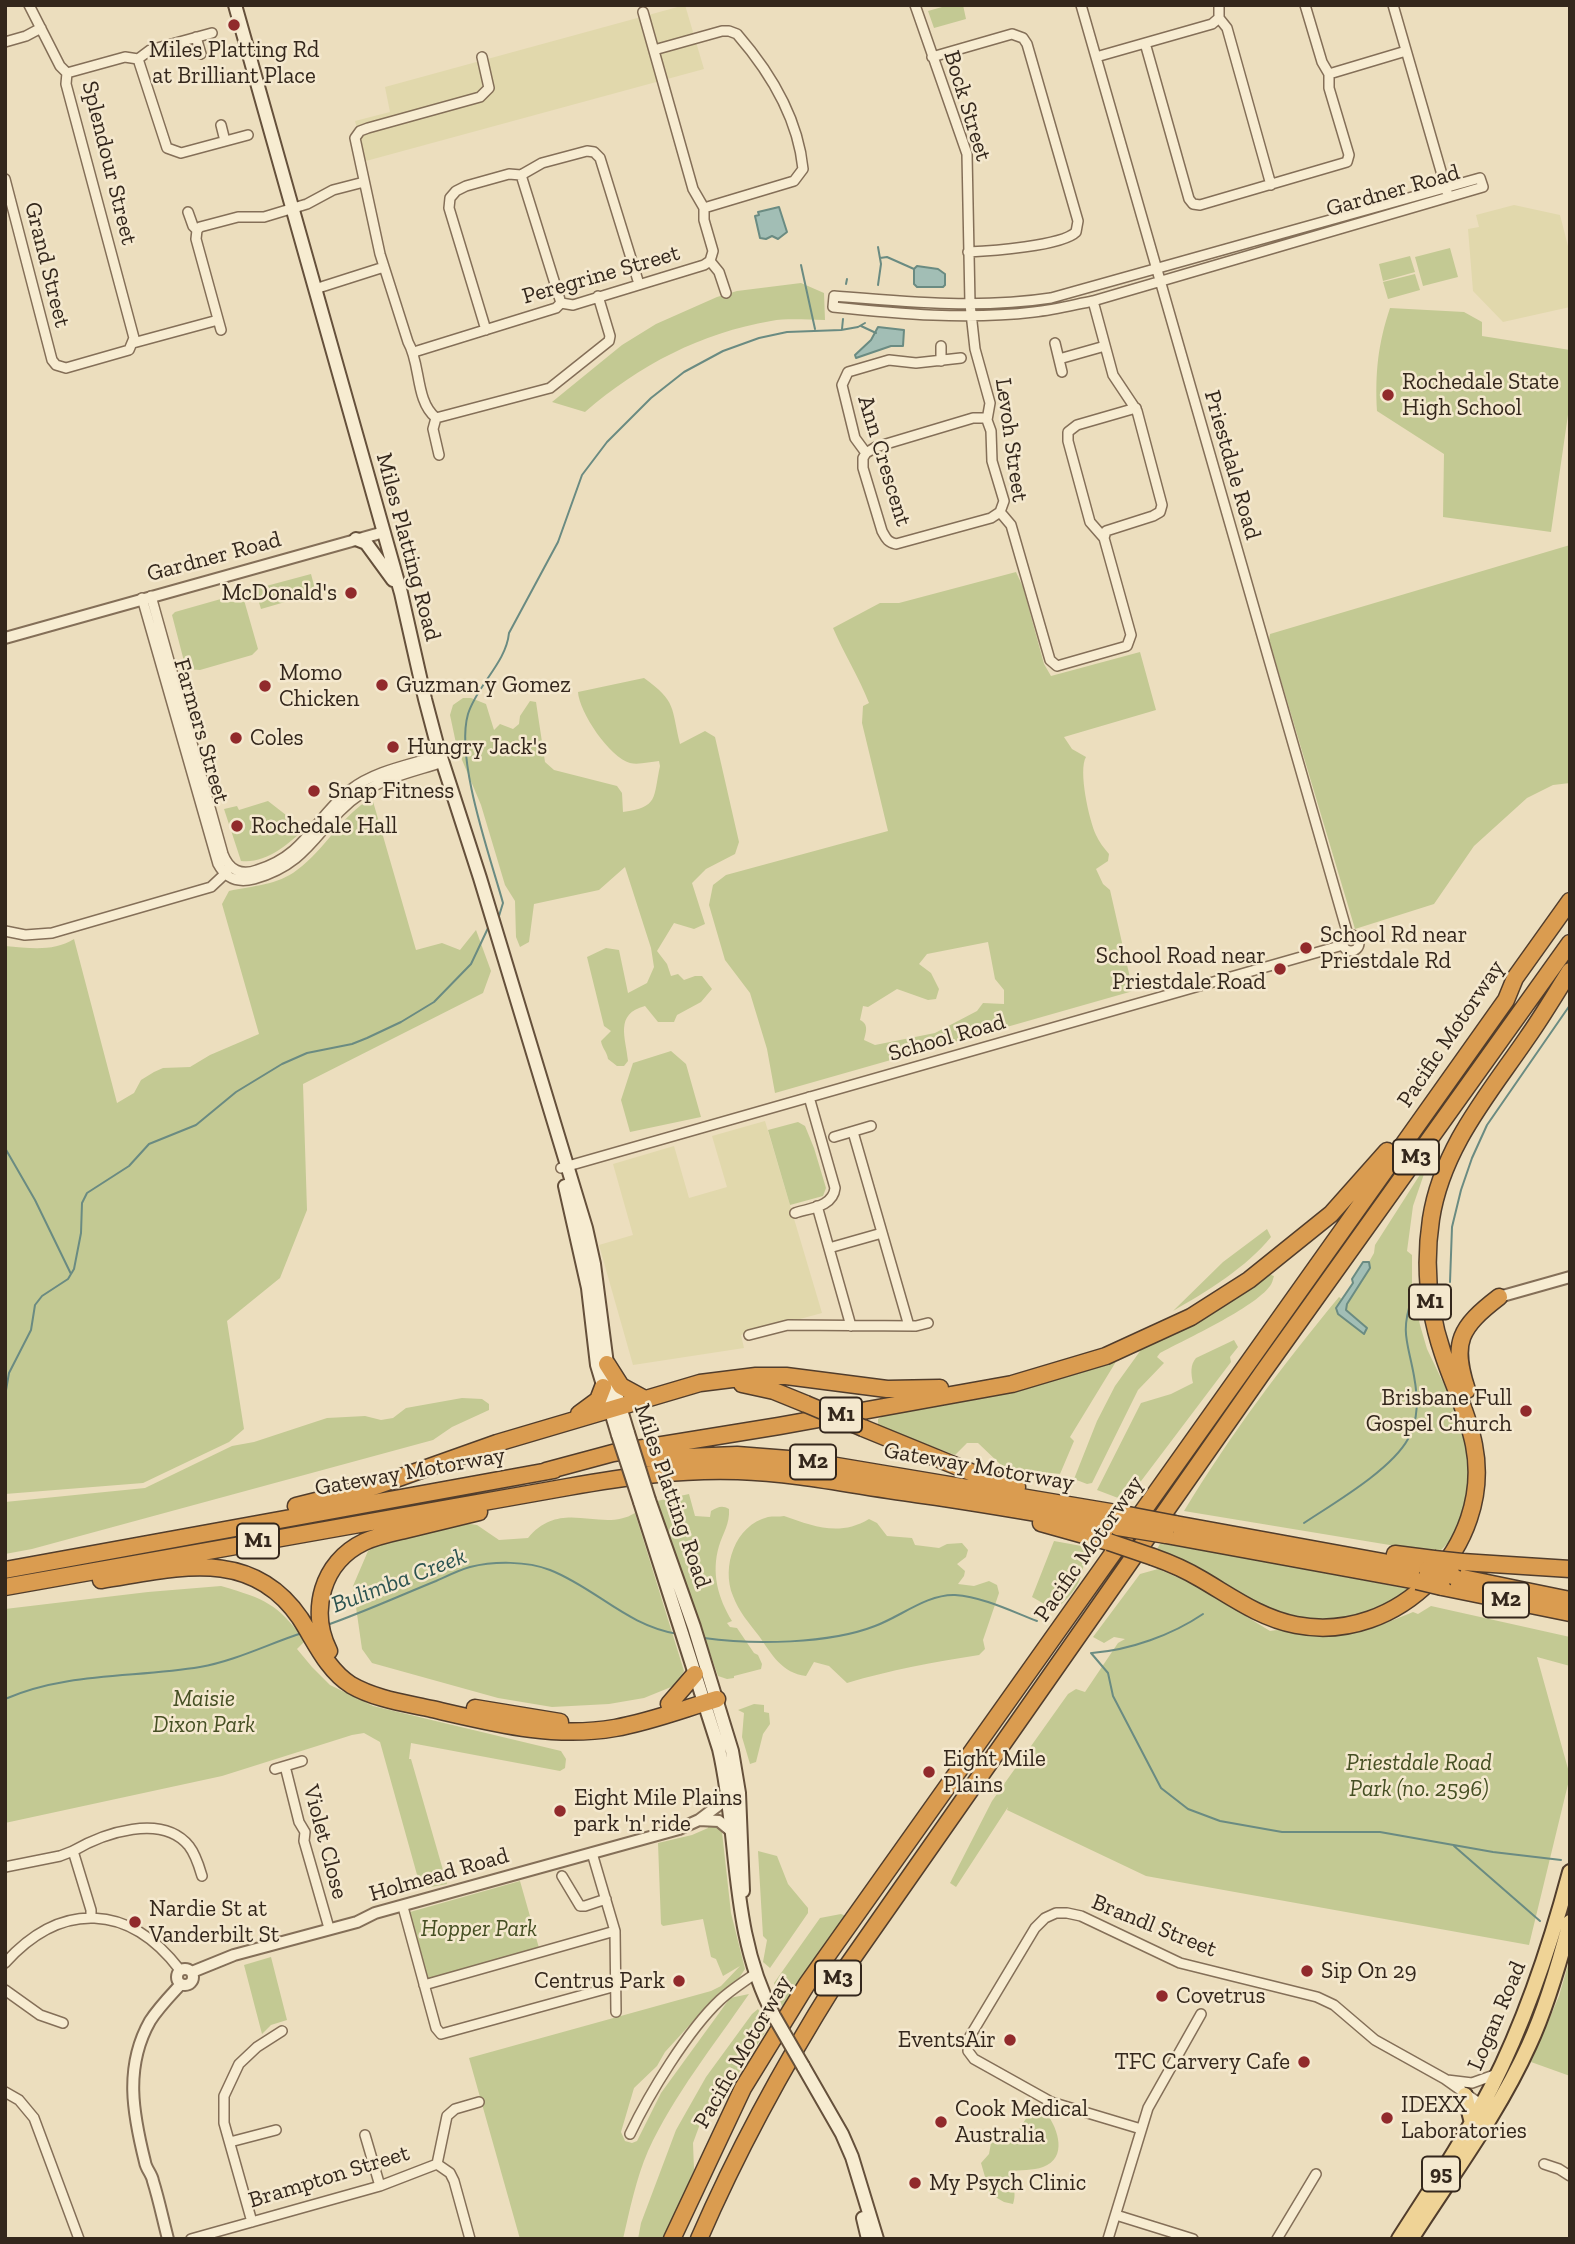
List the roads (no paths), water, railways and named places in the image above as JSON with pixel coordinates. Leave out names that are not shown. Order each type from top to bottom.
[{"type":"highway","name":"Pacific Motorway","points":[[673,2239],[743,2088],[807,1984],[1506,1000],[1515,978],[1570,901]]},
{"type":"highway","name":"Pacific Motorway","points":[[699,2239],[756,2118],[785,2064],[836,1982],[1263,1372],[1570,943]]},
{"type":"highway","name":"M1","points":[[923,1495],[948,1506],[1043,1524],[1153,1557],[1191,1574],[1265,1616],[1298,1626],[1330,1627],[1368,1621],[1391,1612],[1411,1599],[1437,1575],[1461,1538],[1473,1502],[1476,1457],[1432,1311],[1427,1263],[1432,1216],[1446,1166],[1464,1128],[1528,1037],[1570,971]]},
{"type":"highway","name":"M1","points":[[545,1471],[613,1453],[1012,1384],[1083,1364],[1135,1344],[1214,1303],[1273,1262],[1331,1214],[1379,1162],[1499,992],[1515,978]]},
{"type":"highway","points":[[1461,1538],[1472,1528],[1475,1521],[1481,1497],[1484,1464],[1482,1438],[1461,1372],[1459,1352],[1462,1338],[1471,1322],[1481,1310],[1499,1297]]},
{"type":"highway","points":[[607,1364],[621,1386],[643,1398]]},
{"type":"highway","points":[[259,1522],[268,1512],[384,1484],[497,1443],[643,1398],[716,1380],[786,1376],[887,1389],[922,1389],[1002,1378],[1060,1365],[1083,1364]]},
{"type":"highway","points":[[716,1380],[763,1387],[973,1473],[1068,1499],[1079,1507]]},
{"type":"highway","points":[[568,1421],[598,1400],[603,1387]]},
{"type":"highway","name":"Gateway Motorway","points":[[5,1570],[545,1471],[678,1455],[765,1456],[838,1465],[1079,1507],[1123,1521]]},
{"type":"highway","name":"Gateway Motorway","points":[[5,1587],[512,1496],[636,1476],[710,1471],[794,1475],[1123,1521],[1426,1570]]},
{"type":"highway","points":[[512,1496],[496,1508],[373,1538],[356,1546],[340,1559],[321,1592],[319,1609],[318,1639],[334,1671],[362,1690],[446,1713],[531,1730],[570,1732],[615,1728],[709,1696]]},
{"type":"highway","name":"Gateway Motorway","points":[[1171,1529],[1335,1553],[1570,1600]]},
{"type":"highway","points":[[5,1594],[173,1569],[208,1566],[232,1569],[255,1578],[284,1599],[335,1661],[348,1674],[364,1684],[482,1709],[561,1722],[627,1716],[709,1696]]},
{"type":"highway","points":[[1452,1575],[1570,1569]]},
{"type":"highway","name":"Gateway Motorway","points":[[1452,1575],[1570,1613]]},
{"type":"highway","points":[[669,1704],[695,1674]]},
{"type":"main road","name":"Miles Platting Road","points":[[235,5],[401,593],[425,699],[442,759],[594,1264],[614,1407],[645,1501],[695,1674],[729,1737],[737,1778],[744,1883],[742,1909]]},
{"type":"main road","points":[[356,539],[366,543],[377,555],[401,593]]},
{"type":"main road","name":"Miles Platting Road","points":[[564,1166],[588,1288],[594,1348],[603,1387],[614,1407]]},
{"type":"main road","name":"Miles Platting Road","points":[[645,1501],[702,1652],[728,1798],[734,1872],[744,1934],[756,1978],[852,2157],[877,2239]]},
{"type":"main road","name":"Logan Road","points":[[1399,2239],[1472,2123],[1498,2074],[1540,1975],[1567,1892],[1570,1872]]},
{"type":"main road","name":"Logan Road","points":[[1411,2239],[1504,2094],[1529,2045],[1547,2000],[1570,1922]]},
{"type":"main road","points":[[1465,2095],[1472,2123]]},
{"type":"main road","name":"Miles Platting Road","points":[[828,2111],[847,2158],[868,2239]]},
{"type":"street","name":"Splendour Street","points":[[29,5],[60,66],[67,73],[66,84],[134,341]]},
{"type":"street","name":"Bock Street","points":[[915,5],[967,154],[970,304]]},
{"type":"street","name":"Priestdale Road","points":[[1081,5],[1348,935]]},
{"type":"street","points":[[1219,5],[1219,18],[1227,28],[1271,185]]},
{"type":"street","points":[[1145,43],[1189,199],[1193,204],[1200,205],[1346,162],[1349,155],[1329,88],[1329,74],[1322,62],[1306,5]]},
{"type":"street","points":[[1393,5],[1447,192]]},
{"type":"street","name":"Peregrine Street","points":[[414,352],[556,308],[561,303],[573,305],[710,261],[713,251],[704,220],[704,208],[693,189],[643,12]]},
{"type":"street","points":[[1096,57],[1212,24],[1219,18]]},
{"type":"street","points":[[5,42],[41,28]]},
{"type":"street","points":[[654,50],[722,31],[737,34],[774,86],[797,133],[803,169],[799,177],[794,181],[704,208]]},
{"type":"street","points":[[67,73],[125,57],[138,59],[150,50],[212,33]]},
{"type":"street","points":[[932,57],[1012,34],[1023,38],[1036,73],[1078,221],[1076,232],[1068,239],[968,252]]},
{"type":"street","points":[[196,37],[201,54]]},
{"type":"street","points":[[1329,74],[1406,51]]},
{"type":"street","points":[[436,418],[429,412],[414,366],[414,352],[408,342],[384,267],[354,144],[360,131],[480,97],[489,88],[482,57]]},
{"type":"street","points":[[138,59],[167,148],[181,153],[248,135]]},
{"type":"street","points":[[221,125],[225,141]]},
{"type":"street","points":[[486,330],[449,208],[450,198],[466,186],[509,174],[521,175],[529,168],[542,163],[587,151],[594,152],[600,158],[639,284]]},
{"type":"street","points":[[521,175],[561,303]]},
{"type":"street","name":"Grand Street","points":[[5,179],[52,360],[56,365],[66,368],[125,352],[134,341]]},
{"type":"street","points":[[134,341],[220,325],[195,239],[200,227],[238,217],[264,217],[314,201],[333,190],[364,182]]},
{"type":"street","name":"Gardner Road","points":[[1447,192],[1093,301],[1034,312],[972,316],[833,307],[834,296],[927,304],[1024,302],[1051,298],[1447,192]]},
{"type":"street","points":[[188,212],[197,230]]},
{"type":"street","points":[[710,261],[719,272],[726,293]]},
{"type":"street","points":[[315,289],[384,267]]},
{"type":"street","points":[[436,418],[550,388],[609,341],[598,296]]},
{"type":"street","points":[[1093,301],[1113,375],[1136,408],[1162,505],[1160,513],[1106,531],[1104,538]]},
{"type":"street","name":"Levoh Street","points":[[970,304],[975,349],[990,403],[987,418],[991,431],[992,461],[1004,500],[1000,512],[1011,525],[1049,660],[1057,666],[1127,646],[1131,635],[1104,538]]},
{"type":"street","points":[[1055,344],[1062,372]]},
{"type":"street","points":[[941,346],[941,361]]},
{"type":"street","points":[[1059,359],[1105,346]]},
{"type":"street","name":"Ann Crescent","points":[[961,358],[916,363],[889,360],[852,370],[845,376],[842,385],[855,438],[866,453],[863,468],[882,531],[886,540],[891,543],[896,544],[991,518],[1000,512]]},
{"type":"street","points":[[1104,538],[1090,522],[1068,441],[1068,432],[1077,425],[1136,408]]},
{"type":"street","points":[[436,418],[433,429],[439,455]]},
{"type":"street","points":[[866,453],[876,447],[973,418],[987,418]]},
{"type":"street","name":"Gardner Road","points":[[5,638],[54,622],[384,532]]},
{"type":"street","name":"Farmers Street","points":[[147,597],[207,809],[228,871]]},
{"type":"street","name":"Gardner Road","points":[[5,630],[54,622]]},
{"type":"street","points":[[5,931],[24,935],[52,933],[211,887],[228,871],[250,873],[285,859],[350,790],[442,759]]},
{"type":"street","points":[[1348,935],[1357,939],[1357,947],[1350,950],[1343,945],[1348,935]]},
{"type":"street","name":"School Road","points":[[564,1166],[1343,945]]},
{"type":"street","points":[[795,1213],[832,1199],[835,1188],[808,1097]]},
{"type":"street","points":[[834,1137],[871,1126]]},
{"type":"street","points":[[853,1132],[909,1326]]},
{"type":"street","points":[[817,1206],[851,1325]]},
{"type":"street","points":[[829,1248],[882,1233]]},
{"type":"street","points":[[1499,1297],[1570,1277]]},
{"type":"street","points":[[749,1335],[788,1325],[909,1326],[928,1323]]},
{"type":"street","name":"Violet Close","points":[[302,1761],[280,1768],[304,1832],[304,1841],[329,1928]]},
{"type":"street","name":"Holmead Road","points":[[168,2239],[152,2177],[144,2161],[133,2112],[132,2086],[138,2049],[148,2026],[181,1983],[190,1983],[193,1979],[192,1972],[234,1955],[357,1922],[374,1913],[679,1829],[699,1820],[728,1798]]},
{"type":"street","points":[[699,1820],[719,1821],[732,1830]]},
{"type":"street","points":[[5,1867],[60,1856],[114,1832],[152,1829],[178,1836],[190,1847],[202,1876]]},
{"type":"street","points":[[73,1851],[91,1918]]},
{"type":"street","points":[[592,1853],[615,1931],[616,2012]]},
{"type":"street","points":[[562,1875],[580,1906],[606,1899]]},
{"type":"street","points":[[403,1907],[436,2028],[441,2034],[616,1986]]},
{"type":"street","name":"Brandl Street","points":[[1141,2129],[1051,2102],[974,2059],[968,2052],[969,2038],[1025,1944],[1040,1922],[1051,1915],[1072,1913],[1180,1963],[1317,1997],[1334,2005],[1375,2040],[1445,2079],[1465,2095],[1483,2103]]},
{"type":"street","points":[[5,1964],[22,1945],[51,1926],[91,1918],[117,1922],[142,1933],[160,1947],[180,1970]]},
{"type":"street","points":[[424,1985],[615,1931]]},
{"type":"street","points":[[181,1983],[177,1977],[180,1970],[186,1968],[192,1972]]},
{"type":"street","points":[[630,2134],[652,2092],[706,2015],[719,2001],[756,1978]]},
{"type":"street","points":[[5,1990],[40,2015],[63,2023]]},
{"type":"street","points":[[1108,2239],[1148,2108],[1201,2014]]},
{"type":"street","points":[[252,2222],[223,2114],[227,2085],[244,2057],[282,2031]]},
{"type":"street","name":"Brandl Street","points":[[1445,2079],[1472,2083],[1498,2074]]},
{"type":"street","points":[[5,2092],[19,2100],[34,2118],[79,2239]]},
{"type":"street","points":[[1483,2103],[1504,2094]]},
{"type":"street","points":[[437,2164],[447,2116],[455,2109],[480,2102]]},
{"type":"street","points":[[230,2142],[276,2130]]},
{"type":"street","points":[[365,2135],[380,2186]]},
{"type":"street","name":"Brampton Street","points":[[191,2239],[380,2186],[437,2164],[450,2173],[454,2181],[470,2239]]},
{"type":"street","points":[[1544,2164],[1570,2176]]},
{"type":"street","points":[[1277,2239],[1316,2174]]},
{"type":"street","points":[[1116,2215],[1193,2239]]},
{"type":"water","points":[[779,207],[787,232],[778,239],[772,236],[760,238],[755,216],[759,215],[758,212]]},
{"type":"water","points":[[917,266],[938,269],[945,274],[945,285],[917,287],[914,284],[914,269]]},
{"type":"water","points":[[878,327],[904,330],[903,346],[891,346],[856,358],[855,355],[871,340]]},
{"type":"water","points":[[1363,1262],[1369,1262],[1370,1268],[1347,1304],[1346,1310],[1367,1328],[1364,1334],[1338,1314],[1336,1308]]},
{"type":"waterway","points":[[878,247],[881,264],[878,285]]},
{"type":"waterway","points":[[880,258],[887,257],[914,269]]},
{"type":"waterway","points":[[801,265],[815,329]]},
{"type":"waterway","points":[[846,284],[847,279]]},
{"type":"waterway","points":[[842,329],[843,319]]},
{"type":"waterway","points":[[499,916],[503,903],[476,808],[466,756],[468,714],[503,654],[509,633],[558,542],[582,475],[607,442],[651,398],[684,372],[723,351],[759,338],[787,332],[841,330],[865,323]]},
{"type":"waterway","points":[[861,326],[876,333]]},
{"type":"waterway","points":[[5,1396],[9,1373],[31,1330],[35,1305],[42,1296],[68,1279],[74,1269],[81,1233],[82,1203],[87,1193],[129,1166],[149,1144],[196,1125],[236,1092],[282,1064],[307,1053],[352,1044],[367,1038],[434,1002],[471,964],[489,926]]},
{"type":"waterway","points":[[1450,1282],[1452,1227],[1472,1158],[1487,1125],[1570,1005]]},
{"type":"waterway","points":[[5,1148],[35,1200],[71,1274]]},
{"type":"waterway","points":[[1304,1523],[1376,1474],[1400,1451],[1408,1439],[1417,1408],[1406,1329],[1412,1298]]},
{"type":"waterway","name":"Bulimba Creek","points":[[327,1625],[466,1568],[510,1563],[550,1570],[582,1586],[627,1615],[660,1630],[678,1634]]},
{"type":"waterway","name":"Bulimba Creek","points":[[704,1638],[745,1642],[814,1640],[875,1626],[934,1598],[955,1595],[986,1601],[1037,1621]]},
{"type":"waterway","points":[[1092,1653],[1121,1649],[1150,1640],[1178,1629],[1203,1614]]},
{"type":"waterway","name":"Bulimba Creek","points":[[5,1699],[52,1684],[200,1667],[239,1657],[302,1633]]},
{"type":"waterway","name":"Bulimba Creek","points":[[1091,1653],[1108,1673],[1113,1696],[1161,1788],[1188,1809],[1220,1821],[1282,1832],[1380,1832],[1493,1852],[1561,1860]]},
{"type":"waterway","points":[[1454,1846],[1540,1921]]},
{"type":"place","name":"Miles Platting Rd at Brilliant Place","points":[[234,25]]},
{"type":"place","name":"Rochedale State High School","points":[[1388,395]]},
{"type":"place","name":"McDonald's","points":[[351,593]]},
{"type":"place","name":"Guzman y Gomez","points":[[382,685]]},
{"type":"place","name":"Momo Chicken","points":[[265,686]]},
{"type":"place","name":"Coles","points":[[236,738]]},
{"type":"place","name":"Hungry Jack's","points":[[393,747]]},
{"type":"place","name":"Snap Fitness","points":[[314,791]]},
{"type":"place","name":"Rochedale Hall","points":[[237,826]]},
{"type":"place","name":"School Rd near Priestdale Rd","points":[[1306,948]]},
{"type":"place","name":"School Road near Priestdale Road","points":[[1280,969]]},
{"type":"place","name":"Brisbane Full Gospel Church","points":[[1526,1411]]},
{"type":"place","name":"Eight Mile Plains","points":[[929,1772]]},
{"type":"place","name":"Eight Mile Plains park 'n' ride","points":[[560,1811]]},
{"type":"place","name":"Nardie St at Vanderbilt St","points":[[135,1922]]},
{"type":"place","name":"Sip On 29","points":[[1307,1971]]},
{"type":"place","name":"Centrus Park","points":[[679,1981]]},
{"type":"place","name":"Covetrus","points":[[1162,1996]]},
{"type":"place","name":"EventsAir","points":[[1010,2040]]},
{"type":"place","name":"TFC Carvery Cafe","points":[[1304,2062]]},
{"type":"place","name":"IDEXX Laboratories","points":[[1387,2118]]},
{"type":"place","name":"Cook Medical Australia","points":[[941,2122]]},
{"type":"place","name":"My Psych Clinic","points":[[915,2183]]},
{"type":"park label","name":"Maisie Dixon Park","points":[[204,1712]]},
{"type":"park label","name":"Priestdale Road Park (no. 2596)","points":[[1419,1776]]},
{"type":"park label","name":"Hopper Park","points":[[479,1929]]}]
